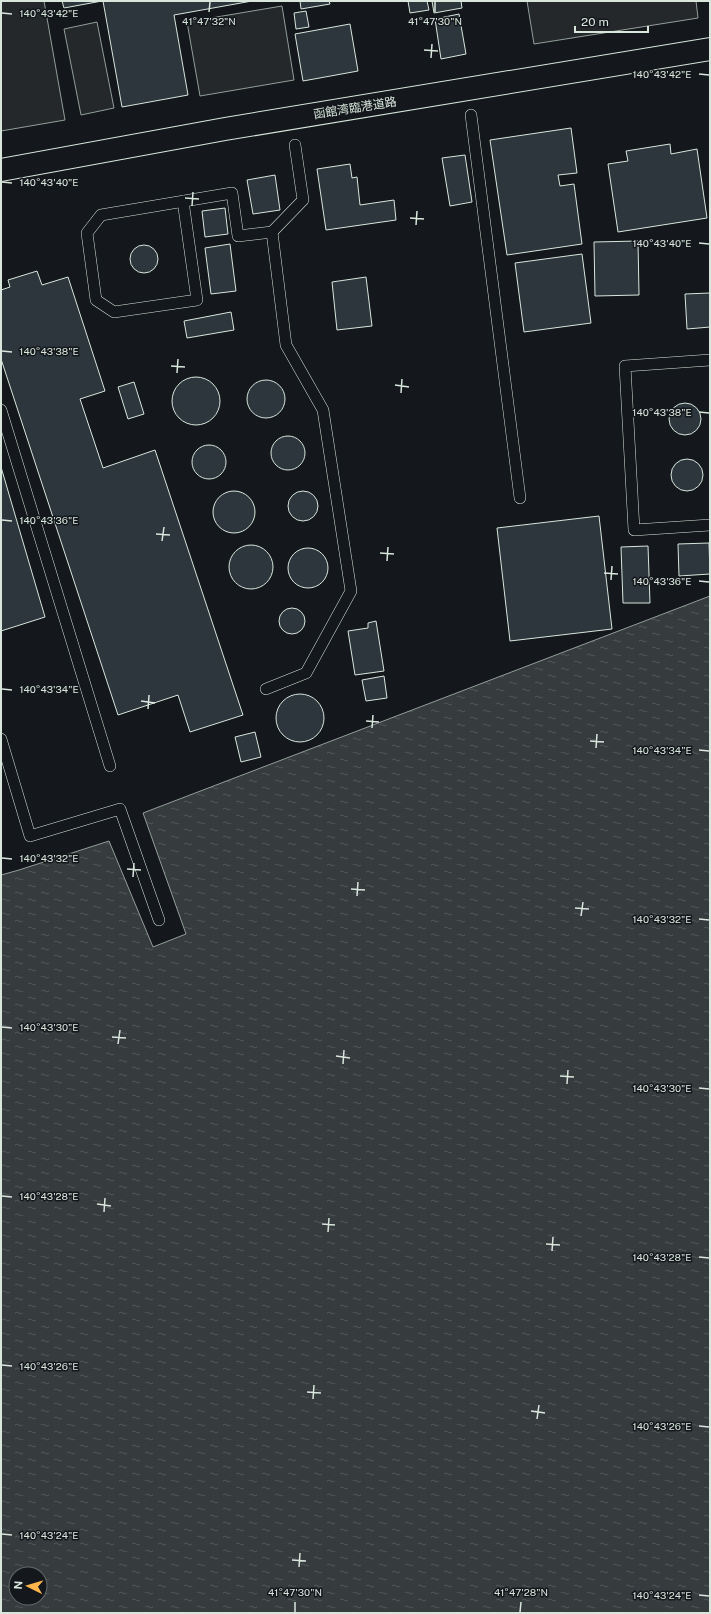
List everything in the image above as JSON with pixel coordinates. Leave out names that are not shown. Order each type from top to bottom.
[{"type":"street","name":"函館湾臨港道路","points":[[1,170],[226,129],[710,49]]},
{"type":"lane","points":[[471,115],[520,498]]},
{"type":"lane","points":[[183,201],[197,300],[114,312],[96,300],[87,233],[101,215],[183,201],[232,193],[238,236],[272,232],[303,200],[295,145]]},
{"type":"lane","points":[[266,689],[306,673],[350,591],[323,410],[286,345],[272,232]]},
{"type":"lane","points":[[710,360],[625,366],[634,530],[710,525]]},
{"type":"lane","points":[[1,410],[110,766]]},
{"type":"lane","points":[[1,740],[30,836],[120,809],[160,920]]},
{"type":"shaded area","points":[[1,1],[44,1],[65,120],[1,131]]},
{"type":"shaded area","points":[[527,1],[696,1],[698,18],[534,44]]},
{"type":"shaded area","points":[[282,6],[294,80],[200,96],[187,22]]},
{"type":"shaded area","points":[[97,22],[114,108],[81,115],[64,29]]},
{"type":"water","points":[[710,596],[710,1613],[1,1613],[1,875],[109,841],[153,947],[186,934],[143,813]]},
{"type":"building","points":[[62,1],[102,1],[64,8]]},
{"type":"building","points":[[103,1],[252,1],[174,15],[188,95],[122,107]]},
{"type":"building","points":[[300,1],[329,1],[330,4],[301,9]]},
{"type":"building","points":[[408,1],[427,1],[429,10],[410,13]]},
{"type":"building","points":[[432,1],[461,1],[462,8],[434,13]]},
{"type":"building","points":[[306,11],[309,27],[296,29],[294,13]]},
{"type":"building","points":[[459,14],[466,54],[441,59],[435,19]]},
{"type":"building","points":[[350,24],[358,71],[303,81],[295,34]]},
{"type":"building","points":[[571,128],[577,173],[558,175],[560,186],[574,184],[582,244],[507,255],[490,140]]},
{"type":"building","points":[[670,144],[671,154],[697,149],[707,218],[618,232],[608,164],[628,161],[626,151]]},
{"type":"building","points":[[465,155],[472,202],[450,206],[442,158]]},
{"type":"building","points":[[350,164],[352,178],[357,177],[360,205],[394,200],[396,220],[326,230],[317,169]]},
{"type":"building","points":[[275,175],[280,210],[253,214],[247,180]]},
{"type":"building","points":[[225,208],[228,234],[205,237],[202,211]]},
{"type":"building","points":[[638,241],[639,295],[595,296],[594,242]]},
{"type":"building","points":[[230,244],[236,291],[211,294],[205,248]]},
{"type":"building","points":[[144,245],[154,249],[158,259],[154,269],[144,273],[134,269],[130,259],[134,249]]},
{"type":"building","points":[[582,254],[591,323],[524,332],[515,263]]},
{"type":"building","points":[[37,271],[42,285],[68,277],[105,391],[80,399],[103,468],[155,450],[243,715],[190,732],[178,695],[118,715],[1,359],[1,290],[10,287],[8,280]]},
{"type":"building","points":[[366,277],[372,326],[337,330],[332,282]]},
{"type":"building","points":[[710,293],[710,327],[687,329],[685,294]]},
{"type":"building","points":[[231,312],[234,330],[187,338],[184,321]]},
{"type":"building","points":[[196,377],[205,379],[213,384],[218,392],[220,401],[218,410],[213,418],[205,423],[196,425],[187,423],[179,418],[174,410],[172,401],[174,392],[179,384],[187,379]]},
{"type":"building","points":[[262,380],[270,380],[277,383],[282,388],[285,399],[282,410],[277,415],[270,418],[262,418],[255,415],[250,410],[247,403],[247,395],[250,388],[255,383]]},
{"type":"building","points":[[134,382],[144,414],[128,419],[118,387]]},
{"type":"building","points":[[685,403],[691,404],[698,410],[701,419],[700,425],[694,432],[685,435],[679,434],[672,428],[669,419],[670,413],[676,406]]},
{"type":"building","points":[[291,436],[298,438],[303,443],[305,453],[303,463],[298,468],[285,470],[278,468],[273,463],[271,450],[273,443],[278,438]]},
{"type":"building","points":[[206,445],[212,445],[216,446],[223,452],[226,462],[225,469],[219,476],[212,479],[206,479],[202,478],[195,472],[192,465],[192,459],[193,455],[199,448]]},
{"type":"building","points":[[684,459],[690,459],[699,463],[703,475],[699,487],[690,491],[684,491],[675,487],[671,478],[671,472],[675,463]]},
{"type":"building","points":[[1,467],[45,617],[1,631]]},
{"type":"building","points":[[230,491],[238,491],[246,494],[252,500],[255,512],[252,524],[246,530],[238,533],[230,533],[222,530],[216,524],[213,516],[213,508],[216,500],[222,494]]},
{"type":"building","points":[[303,491],[314,495],[318,506],[314,517],[303,521],[292,517],[288,506],[292,495]]},
{"type":"building","points":[[599,516],[612,629],[510,641],[497,528]]},
{"type":"building","points":[[709,543],[710,574],[679,576],[678,544]]},
{"type":"building","points":[[247,545],[255,545],[267,551],[273,563],[273,571],[267,583],[255,589],[247,589],[235,583],[229,571],[229,563],[235,551]]},
{"type":"building","points":[[648,546],[650,603],[623,603],[621,547]]},
{"type":"building","points":[[312,548],[319,551],[325,557],[328,568],[327,576],[319,585],[312,588],[304,588],[297,585],[289,576],[288,564],[291,557],[300,549]]},
{"type":"building","points":[[292,608],[301,612],[305,621],[301,630],[292,634],[283,630],[279,621],[283,612]]},
{"type":"building","points":[[376,621],[384,671],[355,675],[348,631],[368,628],[368,623]]},
{"type":"building","points":[[384,676],[387,698],[366,701],[362,680]]},
{"type":"building","points":[[295,694],[305,694],[317,701],[324,713],[324,723],[317,735],[305,742],[295,742],[287,738],[280,731],[276,723],[276,713],[280,705],[287,698]]},
{"type":"building","points":[[255,732],[261,757],[241,762],[235,737]]}]
